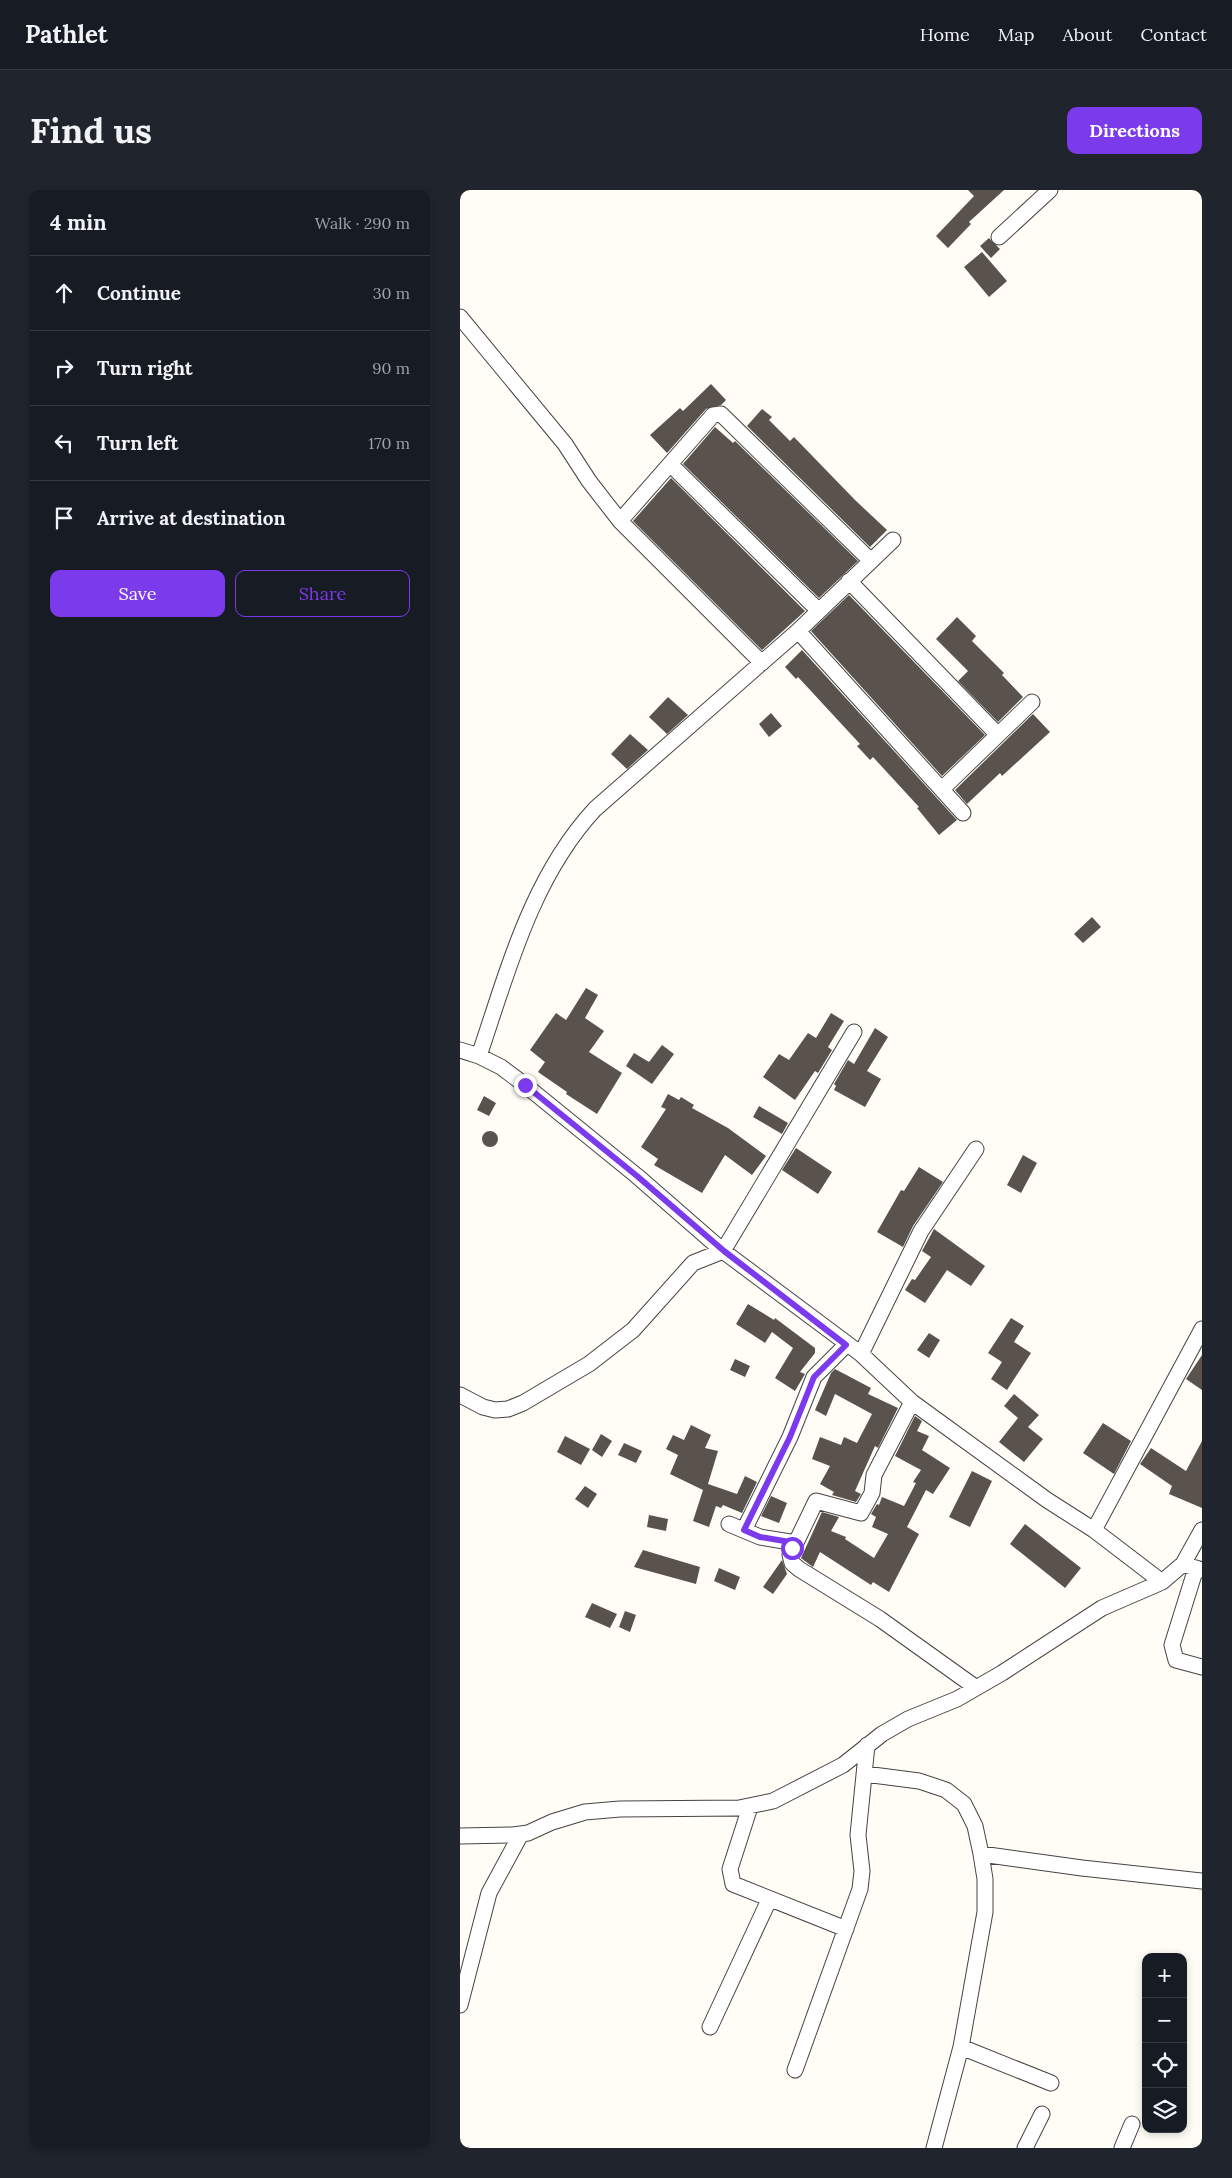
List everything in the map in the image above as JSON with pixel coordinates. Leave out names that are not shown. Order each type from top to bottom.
[{"type":"street","points":[[999,237],[1050,190]]},
{"type":"street","points":[[460,317],[566,444],[589,481],[620,521],[762,663]]},
{"type":"street","points":[[620,521],[713,415],[720,414],[871,561]]},
{"type":"street","points":[[671,465],[819,610]]},
{"type":"street","points":[[478,1056],[527,916],[560,852],[574,832],[594,809],[798,631],[849,580],[893,540]]},
{"type":"street","points":[[849,580],[998,735]]},
{"type":"street","points":[[798,631],[964,813]]},
{"type":"street","points":[[942,789],[1032,702]]},
{"type":"street","points":[[460,1395],[483,1407],[496,1410],[508,1409],[523,1403],[589,1364],[633,1330],[693,1263],[724,1251],[854,1032]]},
{"type":"street","points":[[460,1050],[478,1056],[501,1068],[525,1085],[637,1176],[724,1251],[846,1345],[861,1354],[912,1402],[1048,1500],[1094,1530],[1162,1582]]},
{"type":"street","points":[[861,1354],[921,1232],[976,1149]]},
{"type":"street","points":[[1094,1530],[1202,1329]]},
{"type":"street","points":[[744,1530],[790,1437],[814,1377],[846,1345]]},
{"type":"street","points":[[912,1402],[874,1475],[872,1494],[861,1513],[816,1501],[792,1548],[790,1555],[792,1564],[880,1619],[976,1687]]},
{"type":"street","points":[[729,1524],[760,1537],[796,1543]]},
{"type":"street","points":[[1202,1530],[1194,1567],[1172,1644],[1176,1660],[1184,1664],[1202,1667]]},
{"type":"street","points":[[460,1836],[528,1833],[552,1822],[585,1812],[620,1808],[712,1809],[750,1807],[773,1801],[843,1764],[867,1745],[908,1719],[957,1699],[1002,1673],[1102,1608],[1194,1567]]},
{"type":"street","points":[[795,2070],[860,1889],[862,1871],[858,1835],[867,1745]]},
{"type":"street","points":[[865,1774],[919,1781],[946,1790],[964,1804],[975,1826],[981,1854],[985,1880],[985,1912],[961,2047],[934,2148]]},
{"type":"street","points":[[750,1807],[730,1869],[730,1878],[733,1884],[769,1900],[846,1929]]},
{"type":"street","points":[[460,2005],[489,1893],[521,1834]]},
{"type":"street","points":[[981,1854],[1082,1868],[1202,1881]]},
{"type":"street","points":[[710,2027],[769,1900]]},
{"type":"street","points":[[961,2047],[1052,2083]]},
{"type":"street","points":[[1025,2148],[1042,2114]]},
{"type":"street","points":[[1122,2148],[1132,2124]]},
{"type":"building","points":[[968,190],[1004,190],[969,222],[971,224],[948,248],[936,236],[974,196]]},
{"type":"building","points":[[989,238],[1000,249],[991,258],[980,246]]},
{"type":"building","points":[[982,252],[1007,281],[989,297],[964,267]]},
{"type":"building","points":[[711,384],[726,400],[721,405],[706,409],[667,453],[650,435],[680,408],[683,411]]},
{"type":"building","points":[[762,409],[772,417],[769,420],[790,441],[794,437],[887,530],[870,547],[747,426]]},
{"type":"building","points":[[715,427],[733,443],[735,441],[858,561],[819,598],[683,464]]},
{"type":"building","points":[[671,478],[805,611],[762,650],[633,521]]},
{"type":"building","points":[[849,595],[985,735],[942,776],[811,631]]},
{"type":"building","points":[[957,617],[976,636],[972,641],[1004,673],[1002,675],[1023,697],[998,722],[958,681],[968,671],[936,639]]},
{"type":"building","points":[[802,650],[957,820],[939,835],[917,808],[919,807],[873,757],[870,760],[857,746],[860,744],[798,677],[796,679],[785,667]]},
{"type":"building","points":[[668,697],[688,715],[667,734],[649,717]]},
{"type":"building","points":[[771,713],[782,726],[769,737],[759,724]]},
{"type":"building","points":[[1033,714],[1050,732],[1002,776],[1000,773],[967,804],[955,790]]},
{"type":"building","points":[[630,734],[648,750],[627,769],[611,754]]},
{"type":"building","points":[[1092,917],[1101,927],[1083,943],[1074,934]]},
{"type":"building","points":[[586,988],[598,995],[585,1018],[604,1031],[589,1052],[622,1073],[597,1114],[566,1094],[567,1092],[538,1072],[545,1062],[530,1050],[556,1013],[566,1020]]},
{"type":"building","points":[[831,1013],[844,1021],[828,1047],[832,1050],[818,1073],[815,1071],[795,1100],[763,1077],[779,1054],[789,1060],[808,1033],[816,1038]]},
{"type":"building","points":[[875,1028],[888,1037],[867,1071],[881,1079],[865,1107],[834,1090],[836,1086],[834,1084],[848,1060],[854,1064]]},
{"type":"building","points":[[662,1045],[674,1054],[652,1084],[626,1066],[634,1053],[649,1062]]},
{"type":"building","points":[[668,1094],[679,1100],[681,1097],[694,1105],[692,1108],[728,1128],[766,1156],[752,1175],[725,1155],[702,1193],[654,1165],[658,1159],[641,1147],[666,1109],[661,1107]]},
{"type":"building","points":[[484,1096],[496,1103],[489,1116],[477,1110]]},
{"type":"building","points":[[759,1106],[788,1123],[782,1134],[753,1117]]},
{"type":"building","points":[[490,1131],[496,1133],[498,1139],[496,1145],[490,1147],[484,1145],[482,1139],[484,1133]]},
{"type":"building","points":[[796,1148],[832,1172],[818,1194],[782,1170]]},
{"type":"building","points":[[1023,1155],[1037,1163],[1021,1193],[1007,1185]]},
{"type":"building","points":[[919,1167],[943,1182],[913,1226],[903,1247],[877,1232],[901,1190],[904,1191]]},
{"type":"building","points":[[934,1229],[985,1266],[971,1286],[947,1270],[925,1303],[905,1290],[912,1279],[915,1280],[931,1257],[922,1251]]},
{"type":"building","points":[[748,1304],[774,1320],[775,1318],[815,1348],[815,1353],[800,1372],[805,1374],[795,1391],[775,1378],[793,1348],[772,1332],[765,1343],[736,1324]]},
{"type":"building","points":[[1011,1318],[1024,1326],[1014,1342],[1031,1353],[1007,1390],[991,1379],[1002,1362],[988,1353]]},
{"type":"building","points":[[929,1333],[940,1340],[929,1358],[917,1350]]},
{"type":"building","points":[[1202,1355],[1202,1390],[1186,1379]]},
{"type":"building","points":[[735,1359],[750,1366],[745,1377],[730,1370]]},
{"type":"building","points":[[835,1369],[871,1388],[868,1394],[898,1408],[878,1448],[875,1446],[855,1491],[861,1494],[856,1502],[832,1495],[834,1492],[820,1484],[830,1466],[812,1459],[820,1437],[841,1445],[844,1437],[857,1443],[872,1414],[835,1394],[826,1416],[815,1410],[831,1373]]},
{"type":"building","points":[[1014,1394],[1039,1415],[1028,1427],[1043,1439],[1024,1462],[999,1442],[1018,1418],[1004,1406]]},
{"type":"building","points":[[915,1416],[922,1421],[917,1431],[929,1436],[922,1450],[950,1468],[933,1494],[926,1490],[907,1527],[919,1534],[889,1592],[873,1582],[871,1585],[820,1552],[813,1567],[801,1558],[822,1512],[839,1517],[831,1531],[846,1537],[845,1539],[874,1558],[888,1534],[872,1527],[876,1517],[871,1514],[877,1504],[879,1505],[882,1497],[904,1506],[916,1483],[913,1482],[921,1470],[895,1456]]},
{"type":"building","points":[[1103,1423],[1131,1441],[1114,1474],[1083,1453]]},
{"type":"building","points":[[691,1425],[711,1435],[705,1448],[718,1451],[708,1484],[737,1494],[745,1476],[757,1482],[742,1513],[723,1505],[721,1508],[716,1506],[709,1527],[693,1521],[703,1490],[670,1474],[678,1455],[666,1449],[673,1435],[684,1440]]},
{"type":"building","points":[[601,1434],[612,1441],[602,1457],[592,1450]]},
{"type":"building","points":[[565,1436],[590,1449],[581,1465],[557,1452]]},
{"type":"building","points":[[1202,1441],[1202,1508],[1169,1494],[1172,1486],[1140,1464],[1151,1448],[1186,1471]]},
{"type":"building","points":[[624,1443],[642,1451],[636,1463],[618,1455]]},
{"type":"building","points":[[972,1471],[992,1481],[970,1527],[949,1517]]},
{"type":"building","points":[[585,1486],[597,1494],[588,1508],[575,1499]]},
{"type":"building","points":[[771,1496],[787,1503],[779,1523],[761,1516]]},
{"type":"building","points":[[649,1515],[668,1519],[666,1531],[647,1527]]},
{"type":"building","points":[[1025,1524],[1081,1568],[1065,1588],[1010,1544]]},
{"type":"building","points":[[643,1550],[700,1567],[696,1584],[634,1567]]},
{"type":"building","points":[[782,1560],[787,1574],[773,1594],[763,1587]]},
{"type":"building","points":[[719,1568],[740,1577],[735,1590],[714,1581]]},
{"type":"building","points":[[592,1603],[617,1614],[610,1628],[585,1617]]},
{"type":"building","points":[[625,1611],[636,1615],[630,1632],[619,1627]]},
{"type":"route","points":[[525,1085],[637,1176],[724,1251],[846,1345],[814,1377],[790,1437],[744,1530],[760,1537],[796,1543],[792,1548]]}]
